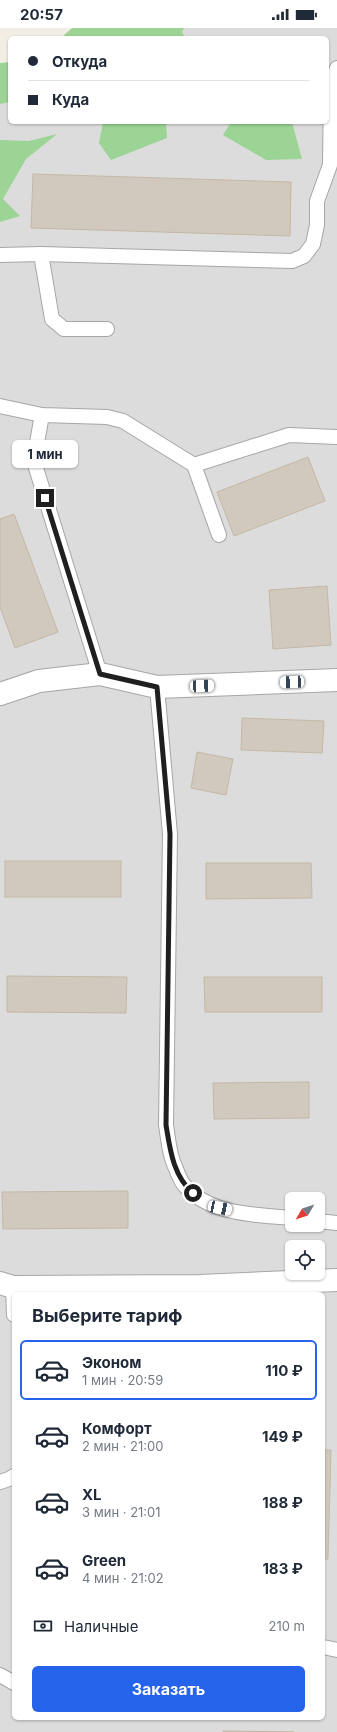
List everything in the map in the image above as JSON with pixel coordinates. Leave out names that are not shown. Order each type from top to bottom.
[{"type":"street","points":[[0,694],[39,682],[100,674],[157,687],[337,680]]},
{"type":"street","points":[[6,1285],[200,1286],[337,1280]]},
{"type":"lane","points":[[0,255],[41,254],[292,261],[304,256],[313,244],[317,225],[317,201],[333,165],[331,84],[337,68]]},
{"type":"lane","points":[[41,254],[52,319],[64,329],[107,329]]},
{"type":"lane","points":[[0,406],[42,415],[106,417],[123,421],[194,465],[219,535]]},
{"type":"lane","points":[[42,415],[36,448],[36,468],[100,674]]},
{"type":"lane","points":[[194,465],[289,435],[337,437]]},
{"type":"lane","points":[[157,687],[162,756],[169,815],[166,1125],[173,1163],[184,1186],[201,1200],[220,1208],[285,1217]]},
{"type":"lane","points":[[325,1222],[337,1223]]},
{"type":"lane","points":[[6,1285],[12,1308]]},
{"type":"lane","points":[[0,1482],[12,1478]]},
{"type":"lane","points":[[325,1647],[337,1650]]},
{"type":"lane","points":[[0,1675],[12,1682]]},
{"type":"shaded area","points":[[155,28],[337,28],[337,1732],[0,1732],[0,87],[8,85],[8,124],[329,124],[329,36],[149,36]]},
{"type":"green space","points":[[72,28],[184,28],[182,32],[184,36],[63,36]]},
{"type":"green space","points":[[8,62],[8,102],[0,104],[0,63]]},
{"type":"green space","points":[[103,124],[166,124],[167,138],[111,160],[99,143]]},
{"type":"green space","points":[[230,124],[293,124],[302,159],[266,160],[223,135]]},
{"type":"green space","points":[[57,134],[26,159],[3,199],[20,216],[0,222],[0,140],[29,141]]},
{"type":"building","points":[[33,174],[291,182],[290,236],[31,228]]},
{"type":"building","points":[[308,457],[325,501],[234,536],[217,492]]},
{"type":"building","points":[[14,514],[58,632],[15,648],[0,607],[0,519]]},
{"type":"building","points":[[327,586],[331,645],[273,649],[269,590]]},
{"type":"building","points":[[242,718],[324,721],[322,753],[241,750]]},
{"type":"building","points":[[197,752],[233,759],[226,795],[191,788]]},
{"type":"building","points":[[5,861],[121,861],[121,897],[5,897]]},
{"type":"building","points":[[206,863],[311,863],[312,898],[206,899]]},
{"type":"building","points":[[7,976],[127,977],[126,1013],[7,1012]]},
{"type":"building","points":[[204,977],[322,977],[322,1012],[205,1012]]},
{"type":"building","points":[[309,1082],[309,1118],[214,1119],[213,1083]]},
{"type":"building","points":[[128,1191],[128,1228],[3,1229],[2,1192]]},
{"type":"building","points":[[325,1450],[331,1450],[328,1559],[325,1559]]},
{"type":"building","points":[[223,1731],[294,1732],[223,1732]]},
{"type":"route","points":[[45,498],[100,674],[157,687],[170,834],[166,1125],[173,1163],[184,1186],[193,1193]]}]
